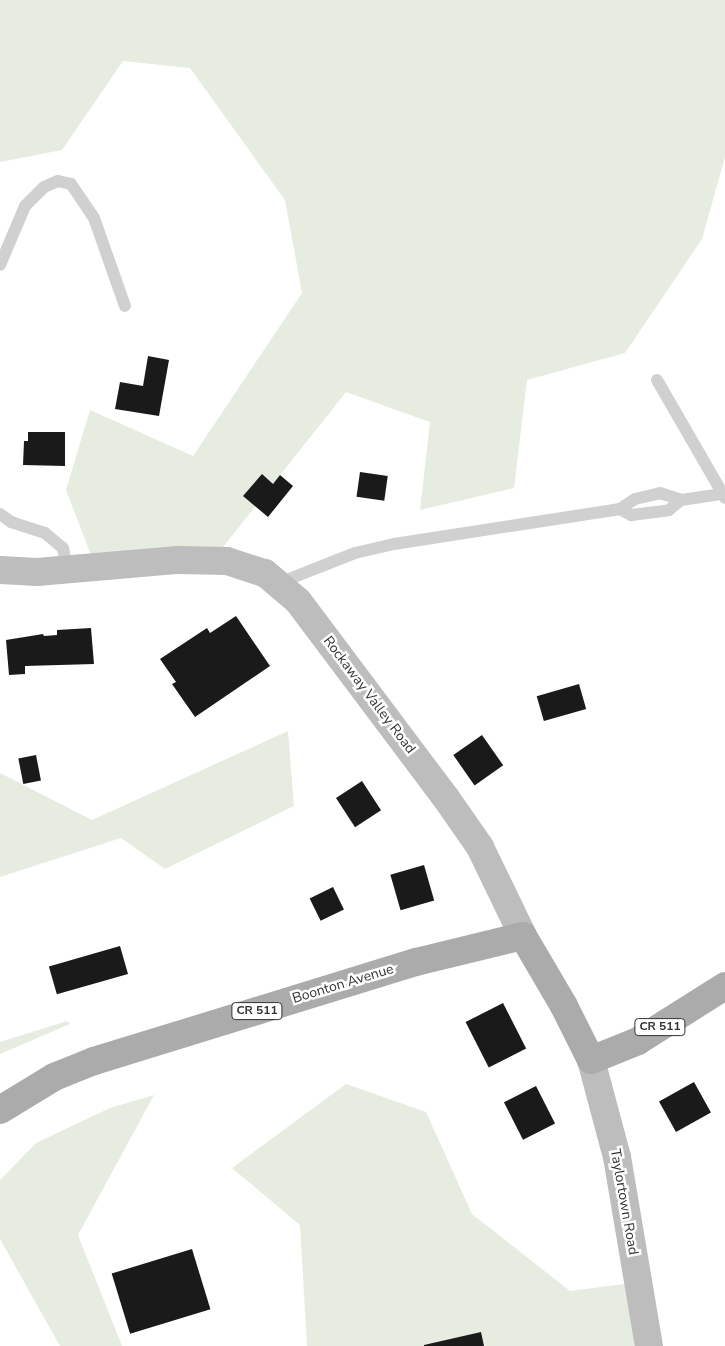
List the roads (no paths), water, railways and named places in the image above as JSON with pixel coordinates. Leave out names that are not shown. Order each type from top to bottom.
[{"type":"main road","name":"Rockaway Valley Road","points":[[523,936],[564,1006],[592,1060]]},
{"type":"main road","name":"Boonton Avenue","points":[[0,1110],[54,1077],[94,1061],[416,962],[523,936]]},
{"type":"main road","name":"CR 511","points":[[592,1060],[638,1041],[725,986]]},
{"type":"street","name":"Rockaway Valley Road","points":[[0,570],[67,569],[178,560],[227,561],[248,565],[279,583],[298,601],[446,798],[480,847],[523,936]]},
{"type":"street","name":"Taylortown Road","points":[[592,1060],[616,1157],[649,1346]]},
{"type":"lane","points":[[0,265],[25,206],[44,187],[58,181],[72,184],[78,189],[94,218],[125,306]]},
{"type":"lane","points":[[279,583],[355,553],[394,544],[620,509],[635,499],[660,493],[681,500],[723,496],[657,380]]},
{"type":"lane","points":[[620,509],[632,515],[669,510],[681,500]]},
{"type":"lane","points":[[0,514],[11,522],[45,533],[63,548],[67,569]]}]
